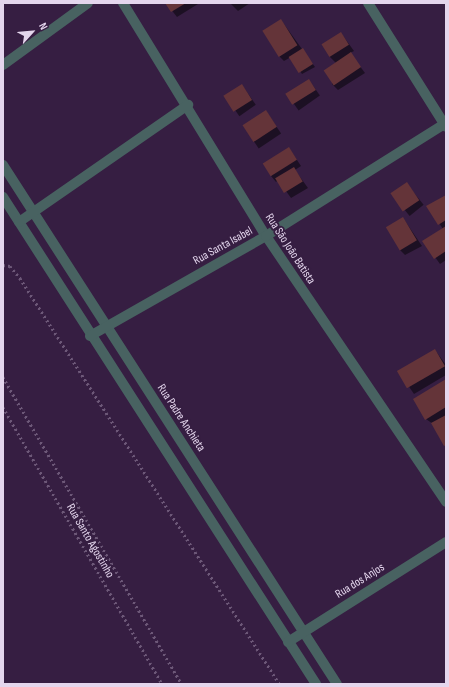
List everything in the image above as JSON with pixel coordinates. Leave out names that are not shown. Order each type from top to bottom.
[{"type":"street","points":[[3,65],[88,3]]},
{"type":"street","name":"Rua São João Batista","points":[[123,3],[188,105],[266,236],[446,502]]},
{"type":"street","points":[[368,3],[445,125]]},
{"type":"street","points":[[19,222],[188,105]]},
{"type":"street","name":"Rua Santa Isabel","points":[[90,336],[266,236],[445,125]]},
{"type":"street","name":"Rua Padre Anchieta","points":[[3,165],[337,684]]},
{"type":"street","points":[[3,197],[90,336],[316,684]]},
{"type":"street","name":"Rua dos Anjos","points":[[288,642],[446,542]]},
{"type":"path","points":[[3,265],[10,266],[20,278],[280,684]]},
{"type":"path","points":[[3,376],[182,684]]},
{"type":"path","name":"Rua Santo Agostinho","points":[[3,407],[162,684]]},
{"type":"building","points":[[165,3],[186,3],[171,12]]},
{"type":"building","points":[[281,19],[297,45],[279,57],[262,31]]},
{"type":"building","points":[[341,32],[349,45],[329,57],[321,44]]},
{"type":"building","points":[[303,48],[313,64],[299,73],[289,57]]},
{"type":"building","points":[[351,52],[361,67],[334,85],[324,70]]},
{"type":"building","points":[[309,79],[316,90],[292,105],[285,94]]},
{"type":"building","points":[[242,84],[252,100],[233,112],[223,96]]},
{"type":"building","points":[[266,110],[277,127],[253,142],[243,125]]},
{"type":"building","points":[[289,147],[297,160],[271,176],[263,163]]},
{"type":"building","points":[[294,167],[303,182],[284,193],[275,178]]},
{"type":"building","points":[[407,182],[419,200],[403,211],[390,193]]},
{"type":"building","points":[[446,195],[446,220],[438,225],[426,206]]},
{"type":"building","points":[[403,217],[417,240],[400,250],[386,227]]},
{"type":"building","points":[[446,226],[446,251],[434,259],[422,241]]},
{"type":"building","points":[[435,349],[445,366],[407,388],[397,371]]},
{"type":"building","points":[[446,379],[446,407],[425,420],[413,399]]},
{"type":"building","points":[[446,415],[446,445],[444,446],[431,423]]}]
